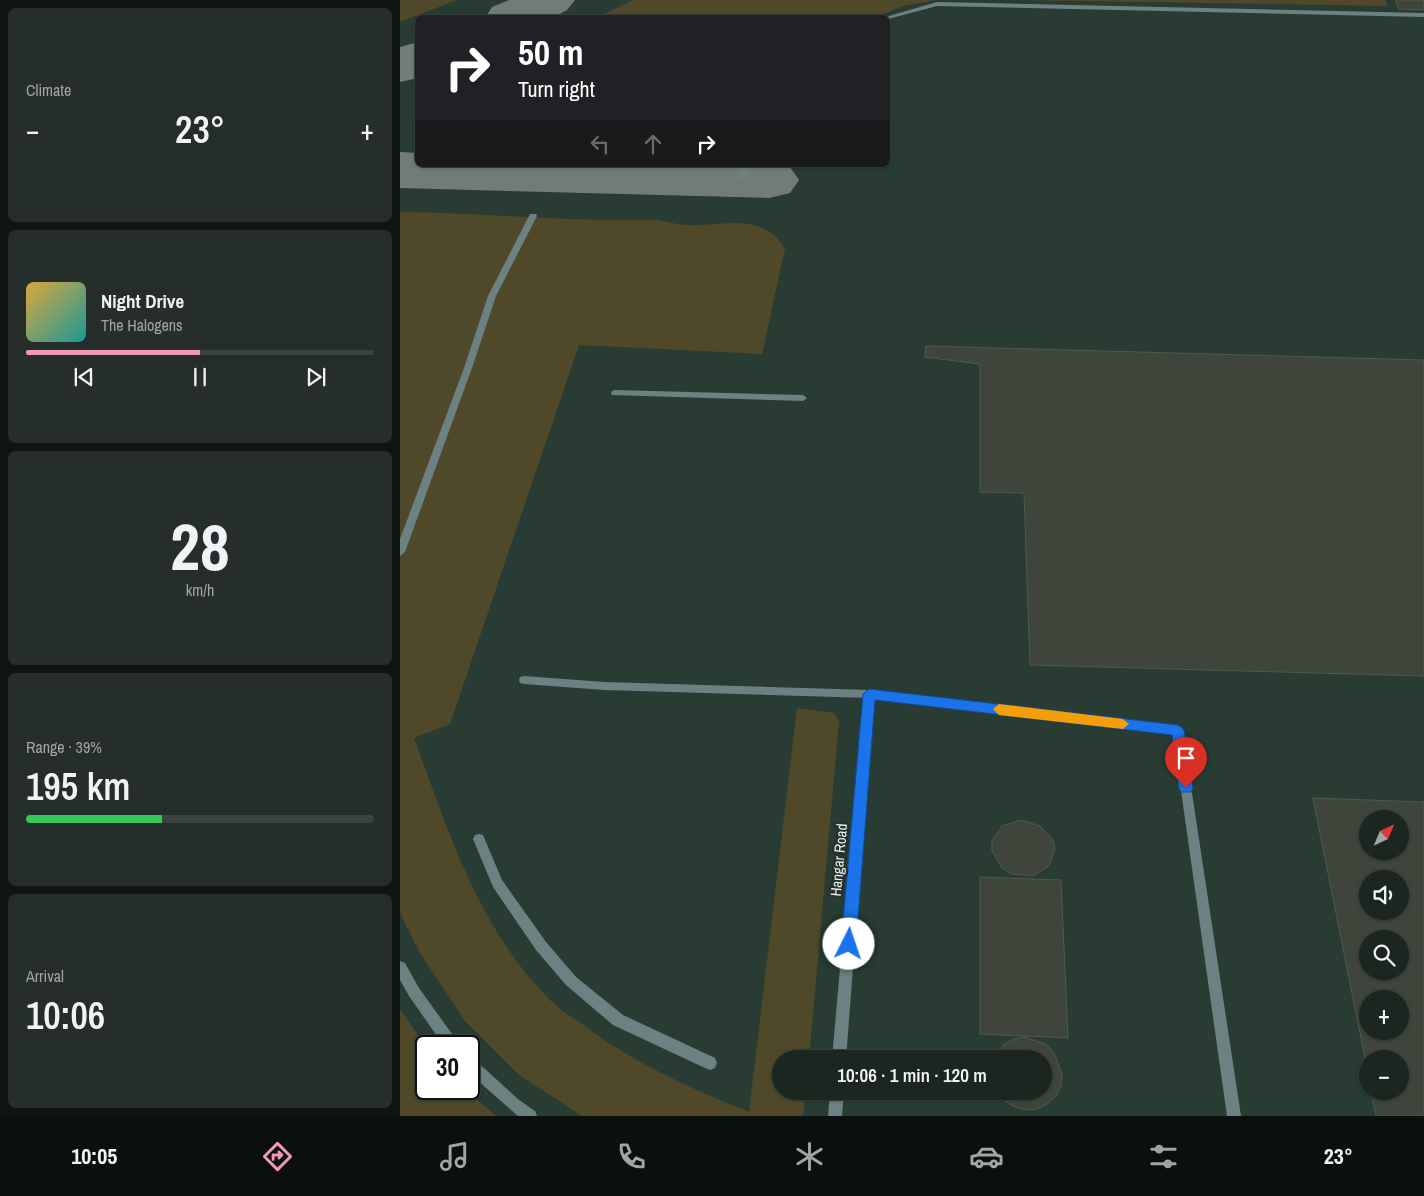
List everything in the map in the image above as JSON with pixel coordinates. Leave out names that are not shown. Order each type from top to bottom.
[{"type":"street","points":[[890,17],[937,4],[1424,15]]},
{"type":"street","points":[[741,179],[746,167]]},
{"type":"street","points":[[400,552],[468,368],[492,296],[533,216]]},
{"type":"street","points":[[615,393],[803,398]]},
{"type":"street","points":[[524,680],[604,686],[869,694],[1178,730],[1234,1116]]},
{"type":"street","name":"Hangar Road","points":[[840,1050],[869,694]]},
{"type":"street","points":[[479,839],[497,883],[541,946],[571,981],[618,1020],[710,1064]]},
{"type":"street","points":[[400,968],[414,992],[444,1035]]},
{"type":"street","points":[[480,1074],[514,1105],[530,1116]]},
{"type":"street","points":[[835,1116],[836,1100]]},
{"type":"shaded area","points":[[400,0],[1424,0],[1424,1116],[400,1116]]},
{"type":"shaded area","points":[[400,0],[457,0],[415,15],[400,22]]},
{"type":"shaded area","points":[[633,0],[936,0],[904,6],[880,15],[602,15]]},
{"type":"shaded area","points":[[1020,0],[1385,0],[1387,6]]},
{"type":"shaded area","points":[[400,212],[594,220],[659,220],[690,225],[737,223],[759,226],[777,238],[785,249],[762,354],[579,345],[450,724],[414,738],[453,843],[485,911],[504,943],[526,973],[551,1001],[602,1038],[642,1063],[705,1094],[749,1112],[797,708],[834,713],[839,721],[810,1050],[772,1050],[772,1100],[805,1100],[803,1116],[582,1116],[519,1075],[465,1021],[420,953],[400,913]]},
{"type":"shaded area","points":[[400,1009],[418,1035],[415,1035],[415,1100],[478,1100],[496,1116],[400,1116]]},
{"type":"building","points":[[1395,0],[1424,0],[1424,10],[1399,9]]},
{"type":"building","points":[[926,346],[1424,360],[1424,676],[1030,665],[1024,493],[980,492],[980,364],[925,357]]},
{"type":"building","points":[[1313,798],[1424,802],[1424,1116],[1376,1116],[1373,1100],[1409,1100],[1409,1050],[1363,1050],[1361,1040],[1409,1040],[1409,990],[1359,990],[1359,1028]]},
{"type":"building","points":[[1021,820],[1040,826],[1053,840],[1055,849],[1049,866],[1033,876],[1011,874],[1002,868],[992,851],[992,841],[1002,826]]},
{"type":"building","points":[[980,877],[1061,880],[1068,1038],[980,1034]]},
{"type":"building","points":[[1024,1037],[1046,1044],[1051,1050],[999,1050],[1003,1045],[1013,1039]]},
{"type":"building","points":[[1052,1051],[1062,1074],[1061,1086],[1052,1100]]},
{"type":"building","points":[[1004,1100],[1052,1100],[1037,1109],[1025,1110]]},
{"type":"taxiway","points":[[517,15],[550,0]]},
{"type":"taxiway","points":[[400,66],[415,59]]},
{"type":"taxiway","points":[[400,170],[769,180]]},
{"type":"slow traffic","points":[[999,709],[1123,724]]},
{"type":"route","points":[[849,944],[869,694],[1178,730],[1186,788]]}]
